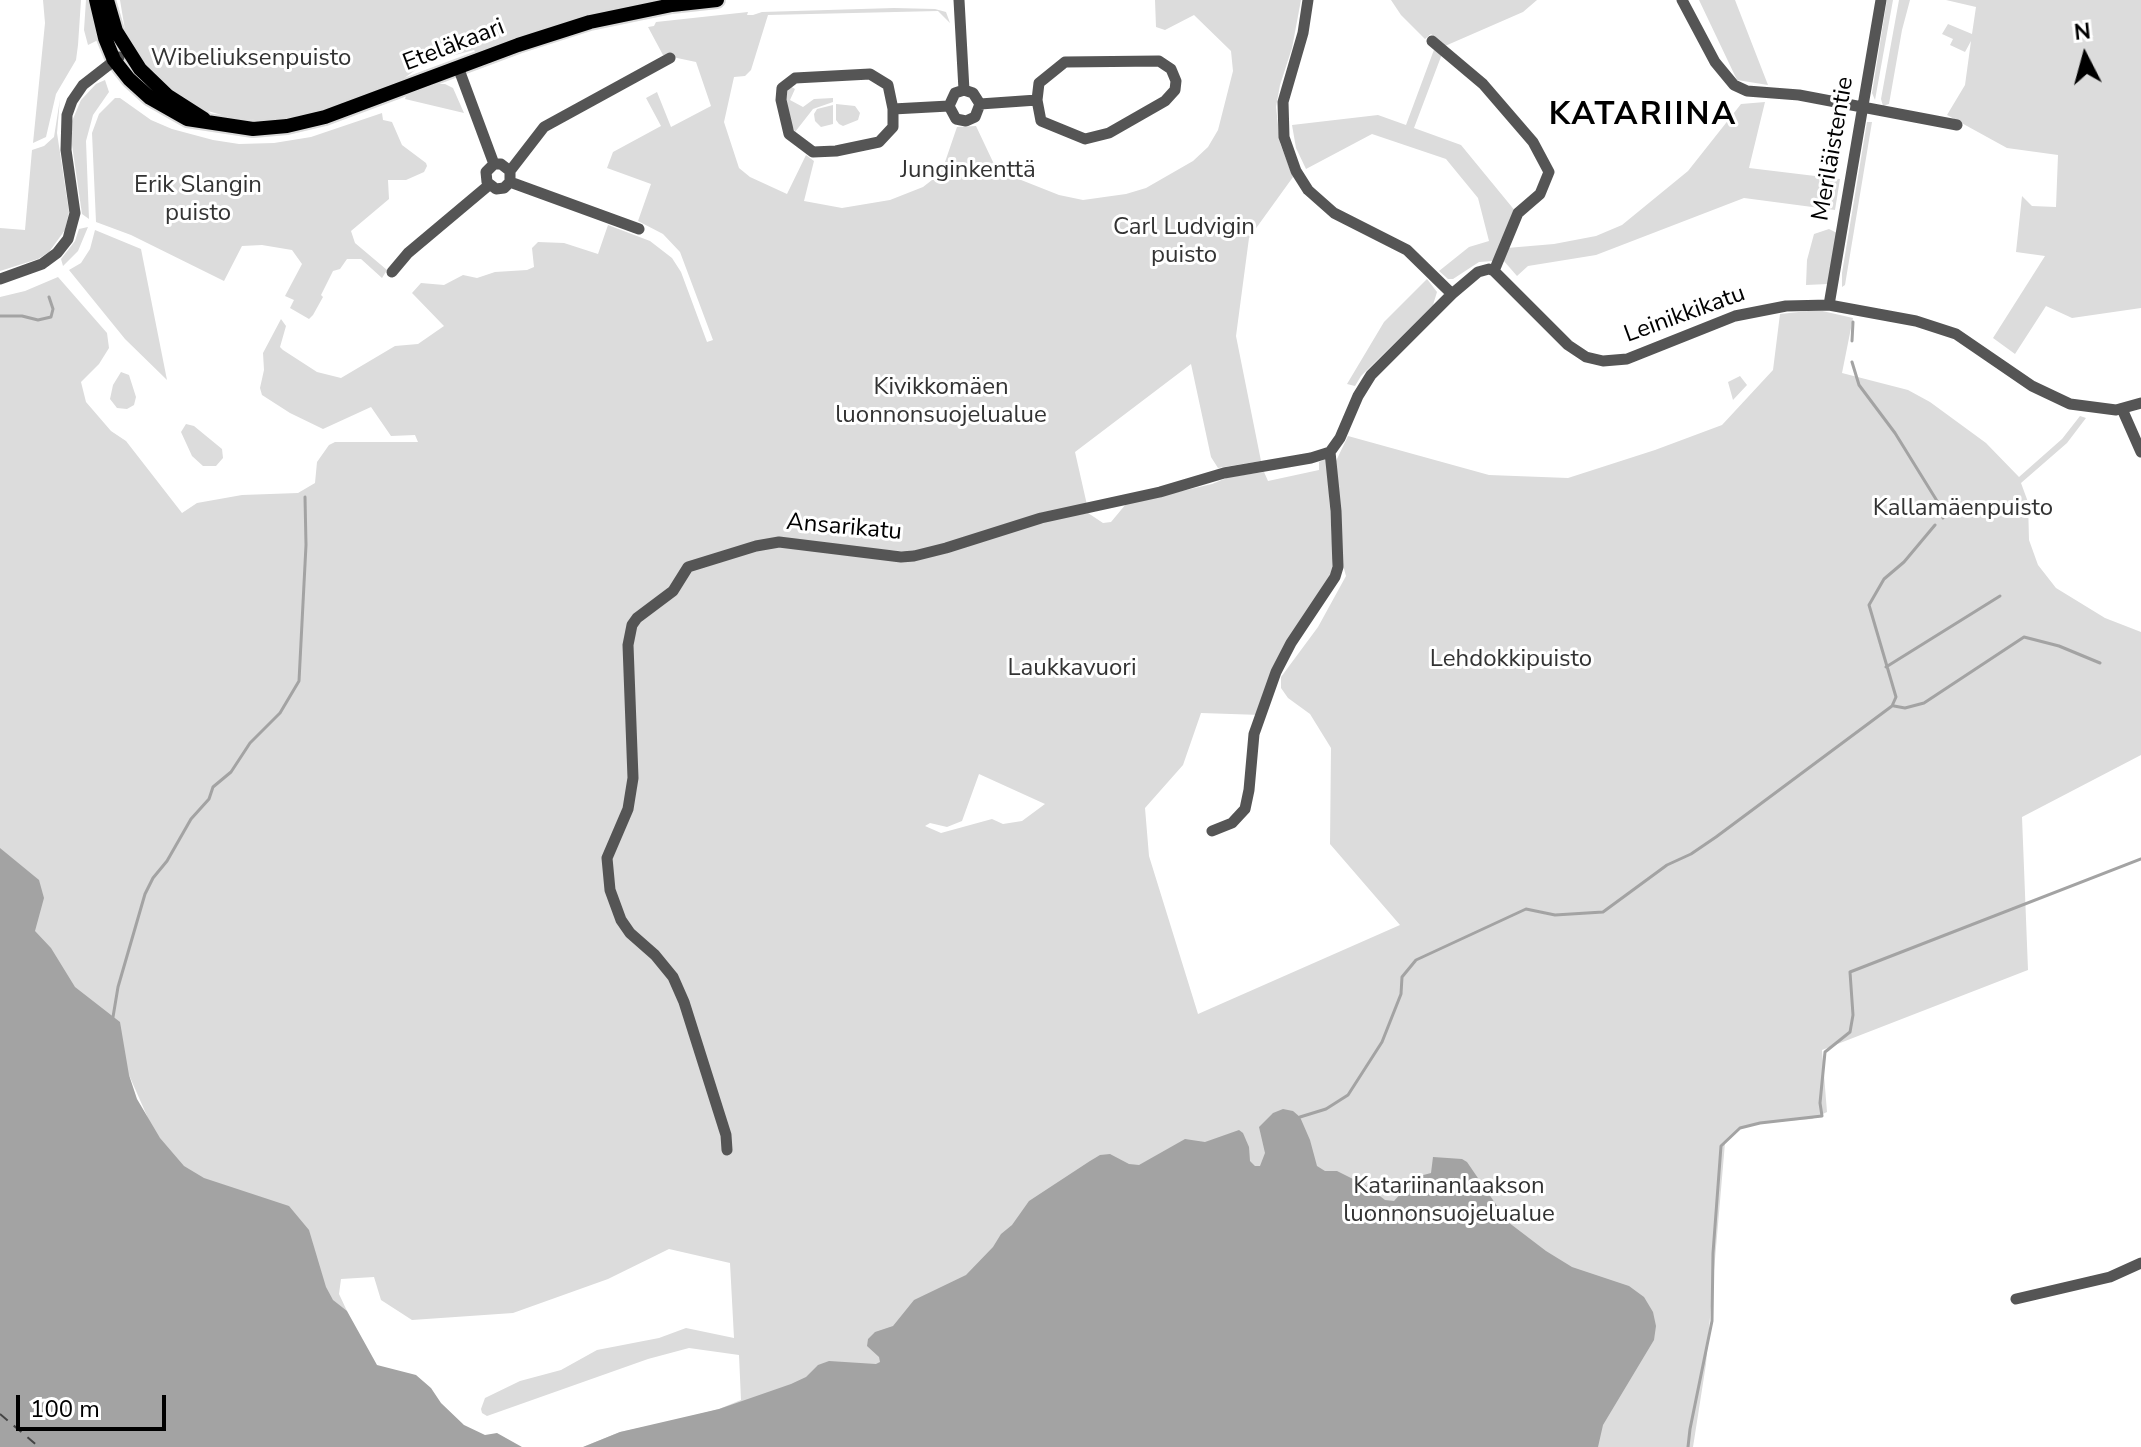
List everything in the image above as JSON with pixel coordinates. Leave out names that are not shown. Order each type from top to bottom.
[{"type":"main road","points":[[96,0],[101,27],[114,60]]},
{"type":"main road","name":"Eteläkaari","points":[[107,0],[116,31],[140,69],[159,89],[208,121]]},
{"type":"main road","name":"Eteläkaari","points":[[114,60],[137,87],[161,106],[187,119],[253,129],[302,124],[590,22],[672,5],[717,0]]},
{"type":"street","points":[[959,0],[964,90]]},
{"type":"street","points":[[1308,0],[1303,33],[1283,102],[1284,137],[1296,171],[1308,190],[1334,213],[1407,250],[1452,294]]},
{"type":"street","points":[[1682,0],[1715,62],[1734,85],[1747,91],[1782,92],[1957,125]]},
{"type":"street","name":"Meriläistentie","points":[[1829,305],[1881,0]]},
{"type":"street","points":[[1212,831],[1232,823],[1245,809],[1254,734],[1276,672],[1291,643],[1335,577],[1338,567],[1336,511],[1330,452],[1340,438],[1366,381],[1452,294],[1478,272],[1494,271],[1518,213],[1540,194],[1549,172],[1533,142],[1483,84],[1432,41]]},
{"type":"street","points":[[0,279],[42,264],[57,253],[68,239],[75,213],[66,150],[67,115],[83,85],[128,52]]},
{"type":"street","points":[[639,229],[510,177],[501,164],[488,168],[485,175],[489,185],[500,189],[510,177],[544,127],[670,58]]},
{"type":"street","points":[[1159,61],[1171,69],[1176,81],[1175,90],[1165,101],[1109,133],[1092,139],[1045,124],[1038,114],[1037,100],[1039,83],[1065,62],[1159,61]]},
{"type":"street","points":[[458,67],[494,164]]},
{"type":"street","points":[[867,74],[888,85],[893,109],[891,132],[879,142],[819,153],[807,149],[789,134],[781,94],[787,81],[795,78],[867,74]]},
{"type":"street","points":[[964,90],[973,93],[980,104],[978,113],[966,121],[956,119],[949,106],[955,93],[964,90]]},
{"type":"street","points":[[980,104],[1037,100]]},
{"type":"street","points":[[893,109],[949,106]]},
{"type":"street","points":[[392,272],[408,253],[489,185]]},
{"type":"street","name":"Leinikkikatu","points":[[1494,271],[1568,345],[1586,357],[1603,361],[1627,359],[1735,316],[1786,306],[1829,305],[1936,327],[1968,340],[2024,381],[2057,399],[2084,407],[2122,409]]},
{"type":"street","points":[[2141,403],[2122,409],[2141,452]]},
{"type":"street","name":"Ansarikatu","points":[[727,1150],[726,1135],[684,1002],[673,977],[655,955],[630,933],[621,920],[610,890],[607,858],[628,809],[633,778],[628,645],[632,625],[637,618],[673,591],[688,567],[756,546],[779,542],[914,556],[1041,518],[1160,492],[1224,473],[1330,452]]},
{"type":"street","points":[[2016,1299],[2110,1277],[2141,1263]]},
{"type":"green space","points":[[43,0],[81,0],[78,45],[76,60],[56,94],[46,137],[33,143],[45,23]]},
{"type":"green space","points":[[86,0],[93,0],[100,39],[88,45],[84,30]]},
{"type":"green space","name":"Wibeliuksenpuisto","points":[[120,0],[665,0],[576,19],[477,54],[474,50],[444,58],[418,68],[395,85],[317,112],[275,121],[235,119],[191,106],[152,78],[122,31],[125,30]]},
{"type":"green space","points":[[1155,0],[1301,0],[1276,107],[1280,143],[1293,177],[1249,238],[1236,336],[1261,461],[1218,468],[1211,457],[1191,364],[1075,452],[1087,505],[914,552],[779,542],[754,550],[792,546],[898,560],[1039,521],[1088,513],[1103,523],[1111,522],[1126,504],[1212,484],[1229,477],[1264,472],[1268,481],[1319,470],[1319,462],[1327,458],[1333,558],[1331,575],[1304,618],[1261,715],[1201,713],[1183,765],[1145,808],[1149,856],[1198,1014],[1400,925],[1330,844],[1331,748],[1310,714],[1288,698],[1281,688],[1281,677],[1318,627],[1346,576],[1341,558],[1336,461],[1348,436],[1489,475],[1568,478],[1722,425],[1773,370],[1780,314],[1818,310],[1853,318],[1842,373],[1908,390],[1930,402],[1986,443],[2019,477],[2062,439],[2080,416],[2086,418],[2067,443],[2021,483],[2028,502],[2029,540],[2038,565],[2056,588],[2105,618],[2141,632],[2141,755],[2022,817],[2028,970],[1822,1050],[1827,1112],[1812,1119],[1760,1123],[1741,1128],[1725,1143],[1706,1364],[1693,1447],[583,1447],[620,1432],[719,1409],[741,1400],[739,1355],[689,1348],[648,1359],[487,1416],[481,1409],[485,1398],[520,1381],[561,1370],[597,1350],[659,1338],[686,1328],[734,1338],[730,1263],[669,1249],[608,1279],[513,1313],[412,1320],[381,1300],[374,1277],[341,1279],[339,1294],[347,1311],[324,1316],[180,1191],[129,1075],[48,981],[0,863],[0,297],[25,291],[58,277],[107,333],[109,348],[99,364],[81,382],[86,402],[111,431],[126,441],[182,513],[197,503],[242,495],[298,493],[315,483],[317,462],[329,445],[335,442],[418,442],[415,435],[391,436],[371,407],[323,429],[262,395],[263,353],[281,319],[286,326],[280,347],[283,350],[317,372],[341,378],[395,346],[418,344],[444,326],[412,293],[421,283],[444,285],[463,275],[477,278],[495,272],[527,270],[534,267],[532,248],[538,242],[564,243],[598,254],[608,225],[650,241],[672,258],[681,272],[707,342],[713,340],[680,252],[663,234],[638,221],[651,184],[607,168],[613,152],[661,126],[646,98],[657,92],[671,127],[711,106],[696,62],[663,55],[648,27],[656,22],[748,12],[747,15],[894,8],[935,9],[946,12],[950,23],[938,11],[768,15],[751,70],[745,76],[734,77],[724,122],[739,168],[750,177],[787,194],[806,155],[814,161],[804,201],[842,208],[890,200],[923,187],[944,165],[957,127],[976,126],[993,162],[1006,174],[1059,195],[1083,200],[1146,188],[1193,161],[1208,147],[1218,130],[1233,71],[1231,51],[1194,15],[1165,30],[1156,27]],"holes":[[[979,774],[1045,804],[1022,821],[1003,824],[992,819],[941,833],[925,826],[930,823],[947,827],[962,821]]]},
{"type":"green space","points":[[1391,0],[1537,0],[1523,12],[1445,46],[1431,34],[1425,39]]},
{"type":"green space","points":[[1699,0],[1735,0],[1768,85],[1737,80]]},
{"type":"green space","points":[[1887,0],[1893,0],[1875,100],[1872,93]]},
{"type":"green space","points":[[1899,0],[1910,0],[1889,104],[1883,106],[1881,99]]},
{"type":"green space","points":[[1946,0],[2141,0],[2141,308],[2072,318],[2046,306],[2015,354],[1993,338],[2045,256],[2016,252],[2022,196],[2032,206],[2056,207],[2058,155],[2007,148],[1947,115],[1965,85],[1971,41],[1965,52],[1950,45],[1953,39],[1942,34],[1948,24],[1972,34],[1976,7]]},
{"type":"green space","points":[[1435,47],[1442,54],[1414,128],[1461,145],[1516,212],[1493,261],[1479,262],[1453,279],[1448,279],[1439,271],[1469,247],[1489,241],[1478,198],[1446,159],[1372,134],[1306,169],[1296,148],[1292,125],[1378,115],[1406,125]]},
{"type":"green space","points":[[105,80],[109,92],[93,115],[86,141],[89,219],[82,214],[72,145],[72,121],[81,100],[96,84]]},
{"type":"green space","points":[[437,84],[453,88],[464,113],[405,99]]},
{"type":"green space","points":[[790,86],[795,89],[790,100],[803,107],[814,99],[833,98],[833,102],[813,109],[795,132],[786,101]]},
{"type":"green space","name":"Erik Slangin puisto","points":[[115,98],[172,129],[239,144],[311,137],[382,113],[383,120],[392,122],[402,145],[427,166],[424,172],[406,180],[388,180],[389,199],[351,231],[355,243],[387,270],[382,278],[361,259],[347,259],[340,269],[333,271],[321,295],[323,297],[309,319],[290,308],[294,300],[285,296],[302,264],[292,250],[262,245],[242,246],[224,281],[131,235],[96,222],[92,133],[99,114]]},
{"type":"green space","points":[[60,99],[57,133],[69,212],[65,230],[49,252],[38,259],[0,271],[0,228],[25,230],[32,150],[44,146],[54,137]]},
{"type":"green space","points":[[1765,102],[1749,168],[1840,179],[1835,210],[1744,198],[1596,255],[1528,266],[1517,276],[1503,260],[1507,248],[1596,236],[1622,225],[1688,171],[1741,104]]},
{"type":"green space","points":[[836,104],[855,106],[860,113],[858,120],[843,126],[839,124]]},
{"type":"green space","points":[[833,105],[833,124],[821,127],[815,121],[814,114],[817,109]]},
{"type":"green space","points":[[1867,122],[1872,122],[1845,285],[1842,287],[1842,273]]},
{"type":"green space","points":[[88,227],[78,251],[63,266],[61,259],[75,241],[79,229]]},
{"type":"green space","points":[[1829,229],[1837,233],[1828,284],[1806,285],[1807,260],[1814,234]]},
{"type":"green space","points":[[95,230],[141,249],[167,380],[125,339],[69,270],[81,263],[90,249]]},
{"type":"green space","points":[[1427,279],[1437,292],[1433,305],[1361,376],[1355,386],[1347,384],[1384,322]]},
{"type":"green space","points":[[121,372],[129,375],[136,397],[134,405],[127,409],[117,408],[110,399],[113,385]]},
{"type":"green space","points":[[1740,376],[1747,385],[1733,400],[1728,382]]},
{"type":"green space","points":[[186,424],[194,426],[222,449],[223,458],[216,466],[203,466],[192,456],[181,432]]},
{"type":"shaded area","points":[[0,848],[39,880],[44,898],[35,931],[51,948],[75,987],[120,1022],[129,1075],[137,1099],[160,1138],[184,1166],[204,1178],[289,1206],[309,1230],[326,1287],[333,1300],[347,1311],[377,1365],[416,1375],[464,1425],[485,1435],[497,1433],[522,1447],[0,1447]]},
{"type":"shaded area","points":[[1283,1109],[1293,1111],[1300,1117],[1317,1166],[1325,1171],[1337,1171],[1367,1186],[1385,1200],[1394,1201],[1416,1177],[1431,1173],[1433,1157],[1462,1159],[1508,1222],[1546,1251],[1572,1267],[1629,1286],[1644,1297],[1653,1312],[1656,1326],[1654,1340],[1603,1425],[1598,1447],[583,1447],[620,1432],[719,1409],[791,1384],[829,1361],[876,1364],[880,1362],[879,1357],[867,1346],[868,1339],[875,1332],[893,1326],[914,1300],[966,1275],[1012,1225],[1029,1201],[1090,1161],[1110,1154],[1129,1164],[1139,1165],[1185,1139],[1205,1142],[1239,1130],[1249,1147],[1250,1161],[1260,1166],[1265,1153],[1259,1127],[1273,1113]]},
{"type":"waterway","points":[[0,316],[38,320],[51,317],[53,309],[49,297]]},
{"type":"waterway","points":[[1852,341],[1853,322]]},
{"type":"waterway","points":[[1852,362],[1859,385],[1895,433],[1942,509],[1943,518]]},
{"type":"waterway","points":[[113,1017],[118,987],[145,894],[153,878],[167,861],[191,819],[209,799],[213,787],[231,772],[250,743],[280,713],[299,681],[306,545],[305,497]]},
{"type":"waterway","points":[[1300,1117],[1326,1109],[1348,1095],[1382,1042],[1401,994],[1402,977],[1416,960],[1526,909],[1555,915],[1603,912],[1667,865],[1716,837],[1892,706],[1896,697],[1869,605],[1884,579],[1904,562],[1935,525]]},
{"type":"waterway","points":[[1886,667],[2000,596]]},
{"type":"waterway","points":[[1894,706],[1905,708],[1924,703],[2024,637],[2059,646],[2100,663]]},
{"type":"waterway","points":[[1688,1447],[1712,1321],[1713,1253],[1721,1146],[1740,1128],[1822,1116],[1820,1103],[1825,1052],[1850,1032],[1853,1015],[1850,972],[2141,859]]},
{"type":"ferry route","points":[[0,1414],[39,1447]]},
{"type":"district","name":"KATARIINA","points":[[1643,116]]},
{"type":"park label","name":"Junginkenttä","points":[[968,171]]},
{"type":"park label","name":"Carl Ludvigin puisto","points":[[1184,242]]},
{"type":"park label","name":"Kivikkomäen luonnonsuojelualue","points":[[941,402]]},
{"type":"park label","name":"Kallamäenpuisto","points":[[1963,509]]},
{"type":"park label","name":"Lehdokkipuisto","points":[[1511,660]]},
{"type":"park label","name":"Laukkavuori","points":[[1072,669]]},
{"type":"park label","name":"Katariinanlaakson luonnonsuojelualue","points":[[1449,1201]]}]
